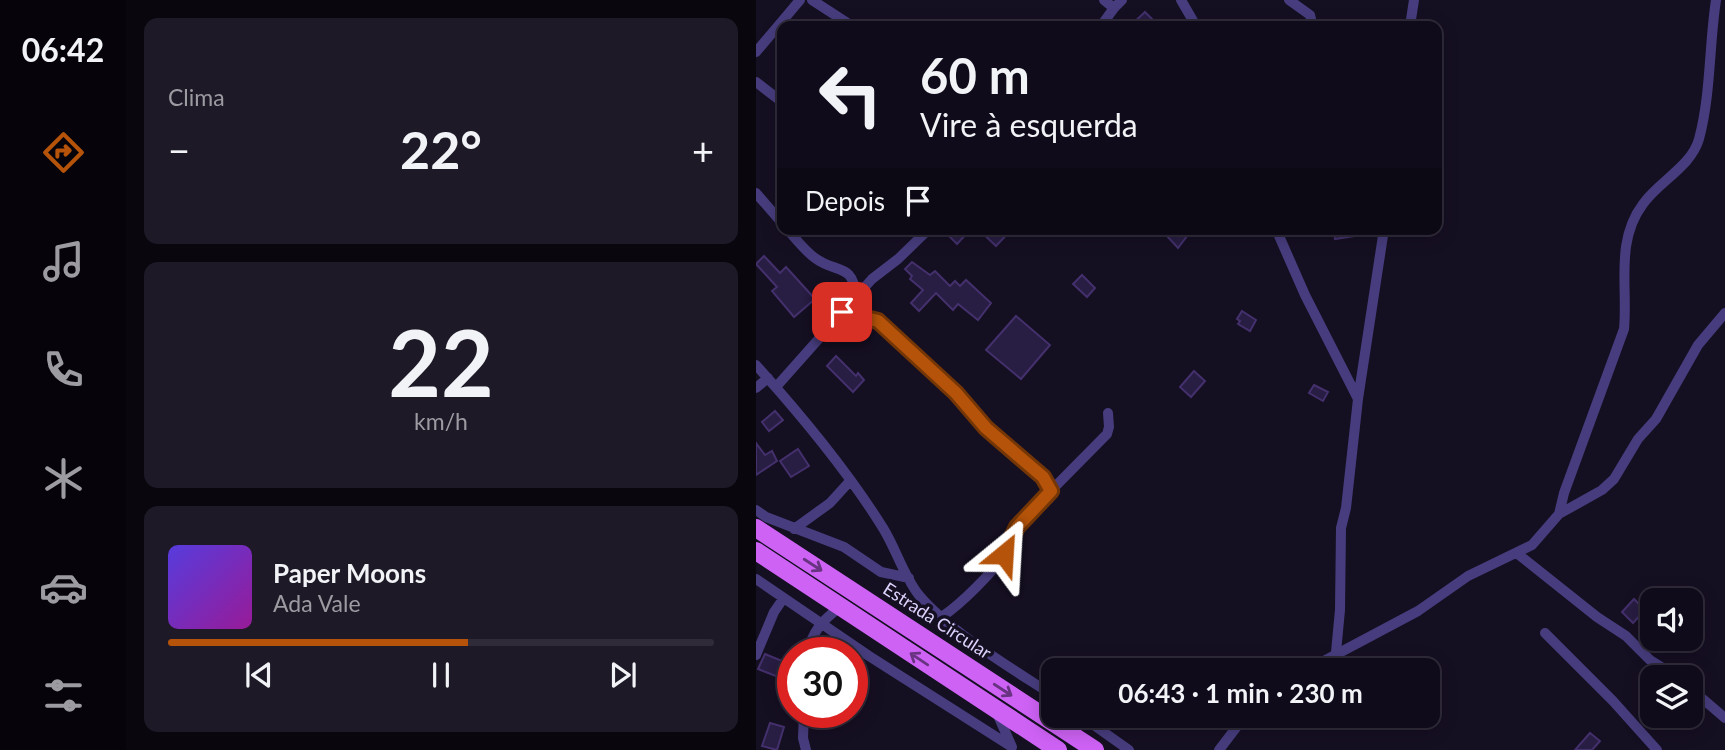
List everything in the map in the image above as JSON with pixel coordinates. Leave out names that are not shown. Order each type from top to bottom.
[{"type":"main road","name":"Estrada Circular","points":[[756,527],[1095,750]]},
{"type":"main road","points":[[756,551],[1058,750]]},
{"type":"street","points":[[782,21],[800,0]]},
{"type":"street","points":[[812,0],[844,21]]},
{"type":"street","points":[[1104,0],[1118,4],[1105,21]]},
{"type":"street","points":[[1181,0],[1193,21]]},
{"type":"street","points":[[1290,0],[1310,15],[1312,21]]},
{"type":"street","points":[[1411,21],[1414,0]]},
{"type":"street","points":[[1559,514],[1564,493],[1624,329],[1626,309],[1623,277],[1632,223],[1642,205],[1683,165],[1699,139],[1716,0]]},
{"type":"street","points":[[756,52],[777,27]]},
{"type":"street","points":[[756,82],[777,98]]},
{"type":"street","points":[[756,193],[777,217]]},
{"type":"street","points":[[794,235],[818,260],[843,269],[852,276],[856,296]]},
{"type":"street","points":[[776,387],[856,296],[922,235]]},
{"type":"street","points":[[1279,235],[1305,295],[1358,399]]},
{"type":"street","points":[[1336,652],[1340,610],[1341,528],[1346,508],[1358,399],[1383,235]]},
{"type":"street","points":[[842,312],[878,321],[956,393],[986,428],[1043,477],[1051,491]]},
{"type":"street","points":[[1326,658],[1418,611],[1468,576],[1518,554],[1532,545],[1559,514],[1602,490],[1614,479],[1638,439],[1656,419],[1698,345],[1725,313]]},
{"type":"street","points":[[756,365],[803,417],[850,481],[885,531],[919,594],[961,632],[1041,687]]},
{"type":"street","points":[[756,387],[768,378]]},
{"type":"street","points":[[943,616],[963,600],[1004,554],[1017,527],[1107,434],[1110,427],[1108,413]]},
{"type":"street","points":[[794,529],[830,503],[850,481]]},
{"type":"street","points":[[756,510],[794,529],[844,547],[881,572],[909,578]]},
{"type":"street","points":[[1518,554],[1597,617],[1626,636],[1658,665]]},
{"type":"street","points":[[756,579],[1013,749]]},
{"type":"street","points":[[756,655],[774,612],[783,598]]},
{"type":"street","points":[[812,637],[820,623],[840,607]]},
{"type":"street","points":[[1545,633],[1614,701],[1657,750]]},
{"type":"street","points":[[1703,699],[1725,718]]},
{"type":"street","points":[[996,711],[1013,749]]},
{"type":"street","points":[[803,728],[806,750]]},
{"type":"street","points":[[1098,728],[1129,750]]},
{"type":"street","points":[[1219,750],[1236,728]]},
{"type":"building","points":[[1145,12],[1154,21],[1135,21]]},
{"type":"building","points":[[952,235],[965,235],[957,244],[950,237]]},
{"type":"building","points":[[984,235],[1006,235],[996,246]]},
{"type":"building","points":[[1166,235],[1187,236],[1178,248]]},
{"type":"building","points":[[1334,235],[1361,235],[1335,239]]},
{"type":"building","points":[[764,256],[780,273],[786,267],[815,299],[794,317],[772,291],[777,287],[756,264]]},
{"type":"building","points":[[912,262],[930,275],[935,271],[950,286],[955,281],[960,286],[966,280],[991,303],[978,320],[958,304],[953,310],[936,293],[919,311],[911,303],[923,290],[910,279],[912,276],[905,269]]},
{"type":"building","points":[[1082,275],[1095,288],[1087,297],[1073,284]]},
{"type":"building","points":[[829,291],[839,300],[825,316],[815,306]]},
{"type":"building","points":[[1242,311],[1256,320],[1250,331],[1238,324],[1240,321],[1237,319]]},
{"type":"building","points":[[1016,316],[1050,345],[1021,379],[986,350]]},
{"type":"building","points":[[836,356],[856,376],[858,373],[864,380],[853,392],[827,366]]},
{"type":"building","points":[[1194,371],[1205,381],[1191,397],[1180,387]]},
{"type":"building","points":[[1314,385],[1328,392],[1323,401],[1309,393]]},
{"type":"building","points":[[775,411],[783,420],[769,431],[762,422]]},
{"type":"building","points":[[756,443],[765,455],[772,451],[777,461],[756,475]]},
{"type":"building","points":[[798,449],[809,466],[791,477],[780,461]]},
{"type":"building","points":[[1634,599],[1640,605],[1640,615],[1633,623],[1622,612]]},
{"type":"building","points":[[765,654],[777,659],[777,676],[758,669]]},
{"type":"building","points":[[770,723],[777,725],[777,728],[784,728],[777,750],[762,746]]},
{"type":"building","points":[[1590,733],[1600,741],[1592,750],[1575,750]]},
{"type":"route","points":[[842,312],[878,321],[956,393],[986,428],[1043,477],[1051,491],[1017,527],[1004,554]]}]
